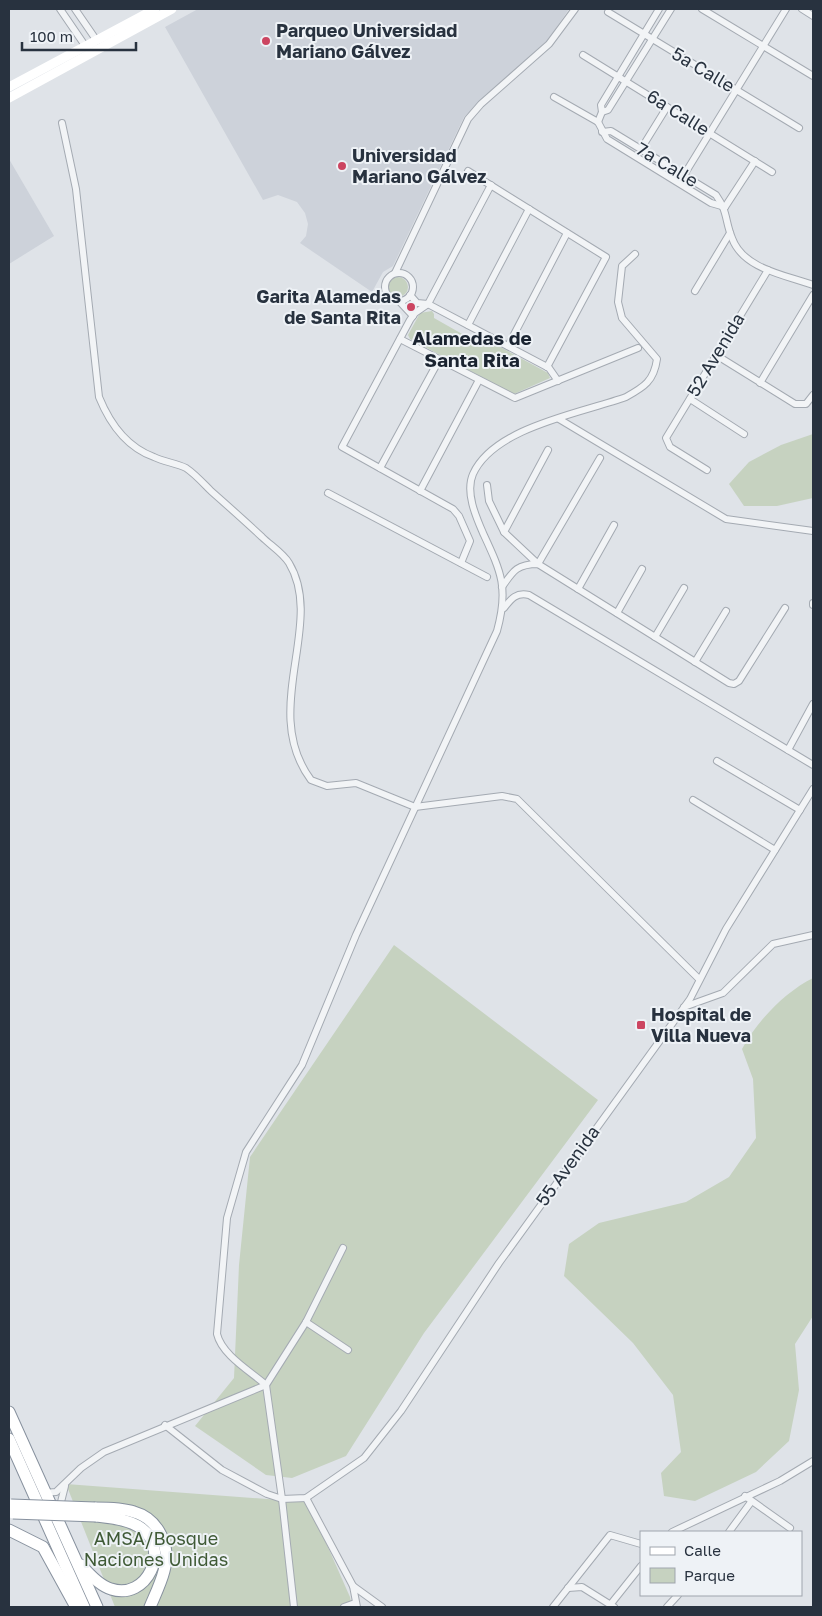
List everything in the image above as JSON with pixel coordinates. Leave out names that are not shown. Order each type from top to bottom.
[{"type":"highway","points":[[9,1412],[96,1607]]},
{"type":"highway","points":[[9,1439],[84,1607]]},
{"type":"highway","points":[[9,1505],[96,1512],[142,1528],[154,1546],[153,1567],[140,1584],[120,1591],[109,1589],[75,1558]]},
{"type":"highway","points":[[9,1513],[136,1512],[149,1519],[159,1530],[165,1542],[167,1557],[164,1571],[150,1607]]},
{"type":"highway","points":[[9,1530],[43,1547],[76,1607]]},
{"type":"main road","points":[[9,87],[154,9]]},
{"type":"main road","points":[[9,98],[172,9]]},
{"type":"street","points":[[60,9],[86,47]]},
{"type":"street","points":[[76,9],[97,41]]},
{"type":"street","points":[[395,274],[468,119],[481,104],[549,44],[575,9]]},
{"type":"street","points":[[554,97],[598,122],[602,112],[601,105],[659,9]]},
{"type":"street","points":[[602,112],[608,110],[670,9]]},
{"type":"street","points":[[702,9],[813,76]]},
{"type":"street","points":[[684,175],[786,9]]},
{"type":"street","points":[[802,9],[813,16]]},
{"type":"street","name":"5a Calle","points":[[608,12],[799,128]]},
{"type":"street","name":"6a Calle","points":[[583,55],[772,172]]},
{"type":"street","points":[[641,149],[667,107]]},
{"type":"street","name":"7a Calle","points":[[598,122],[607,139],[711,203],[725,207]]},
{"type":"street","points":[[62,123],[76,189],[99,397],[106,413],[117,430],[131,444],[154,458],[187,469],[288,561],[297,583],[301,602],[290,698],[291,727],[295,745],[311,780],[327,786],[356,783],[415,807],[502,796],[517,799],[699,979]]},
{"type":"street","name":"7a Calle","points":[[602,132],[611,132],[684,175],[716,195],[725,207]]},
{"type":"street","points":[[754,161],[725,207],[730,233],[741,255],[768,270],[813,285]]},
{"type":"street","points":[[468,171],[606,258],[547,367]]},
{"type":"street","points":[[461,563],[470,541],[459,516],[451,508],[342,447],[413,316],[428,304],[491,185]]},
{"type":"street","points":[[468,325],[529,209]]},
{"type":"street","points":[[508,346],[567,233]]},
{"type":"street","points":[[695,291],[730,233]]},
{"type":"street","points":[[294,1607],[282,1499],[266,1385],[228,1352],[221,1344],[217,1334],[227,1218],[246,1152],[302,1065],[349,951],[498,631],[504,608],[501,572],[474,512],[472,476],[485,455],[522,432],[626,397],[639,390],[654,375],[656,359],[622,318],[618,302],[622,266],[635,254]]},
{"type":"street","points":[[402,256],[404,274],[412,283],[410,295]]},
{"type":"street","name":"52 Avenida","points":[[707,470],[670,447],[666,440],[768,270]]},
{"type":"street","points":[[404,274],[395,274],[388,278],[385,291],[391,298],[399,301],[413,316]]},
{"type":"street","points":[[410,295],[416,302],[428,304],[547,367],[555,373],[558,381]]},
{"type":"street","points":[[399,301],[410,295]]},
{"type":"street","points":[[760,383],[813,295]]},
{"type":"street","points":[[400,339],[515,398],[638,348]]},
{"type":"street","points":[[716,356],[795,404],[803,405],[810,401],[813,395]]},
{"type":"street","points":[[380,468],[439,360]]},
{"type":"street","points":[[420,491],[479,380]]},
{"type":"street","points":[[690,399],[744,434]]},
{"type":"street","points":[[558,419],[726,519],[813,530]]},
{"type":"street","points":[[504,532],[548,450]]},
{"type":"street","points":[[538,564],[600,458]]},
{"type":"street","points":[[487,485],[489,501],[496,520],[504,532],[538,564],[729,683],[734,684],[739,681],[785,608]]},
{"type":"street","points":[[328,493],[487,577]]},
{"type":"street","points":[[578,589],[614,525]]},
{"type":"street","points":[[502,587],[517,568],[524,564],[538,564]]},
{"type":"street","points":[[617,613],[642,569]]},
{"type":"street","points":[[655,637],[684,588]]},
{"type":"street","points":[[504,608],[512,597],[517,594],[528,595],[813,765]]},
{"type":"street","points":[[695,662],[726,611]]},
{"type":"street","points":[[788,750],[813,704]]},
{"type":"street","points":[[717,761],[800,810]]},
{"type":"street","name":"55 Avenida","points":[[306,1498],[364,1458],[381,1438],[499,1263],[690,999],[699,979],[813,789]]},
{"type":"street","points":[[693,800],[775,850]]},
{"type":"street","points":[[682,1008],[723,993],[773,944],[813,935]]},
{"type":"street","points":[[44,1493],[56,1492],[81,1468],[104,1452],[165,1425],[266,1385],[306,1322],[343,1248]]},
{"type":"street","points":[[306,1322],[348,1350]]},
{"type":"street","points":[[165,1425],[222,1470],[267,1494],[282,1499],[306,1498],[353,1586],[356,1605],[344,1607]]},
{"type":"street","points":[[674,1531],[780,1481],[813,1460]]},
{"type":"street","points":[[59,1522],[59,1509],[66,1484]]},
{"type":"street","points":[[745,1496],[790,1528]]},
{"type":"street","points":[[730,1531],[751,1502]]},
{"type":"street","points":[[553,1607],[610,1535],[640,1544]]},
{"type":"street","points":[[568,1588],[582,1587],[612,1606],[637,1575]]},
{"type":"street","points":[[353,1586],[382,1607]]},
{"type":"street","points":[[667,1607],[675,1596]]},
{"type":"shaded area","name":"Universidad Mariano Gálvez","points":[[198,9],[569,9],[548,40],[464,117],[393,266],[383,272],[372,292],[300,243],[306,236],[308,224],[305,213],[297,202],[278,195],[263,200],[165,27]]},
{"type":"shaded area","points":[[9,159],[54,236],[9,264]]},
{"type":"green space","points":[[394,277],[402,277],[408,283],[408,291],[402,297],[394,297],[388,291],[388,283]]},
{"type":"green space","points":[[432,311],[434,318],[471,339],[474,335],[478,335],[548,373],[550,378],[514,394],[410,339],[408,335],[420,313]]},
{"type":"green space","points":[[813,434],[813,498],[777,506],[744,506],[729,484],[749,462],[781,445]]},
{"type":"green space","points":[[394,945],[598,1100],[424,1333],[346,1456],[292,1478],[266,1475],[195,1426],[234,1378],[239,1265],[250,1157]]},
{"type":"green space","points":[[813,978],[813,1316],[795,1344],[799,1390],[789,1441],[756,1472],[695,1501],[664,1496],[661,1473],[681,1452],[673,1395],[633,1343],[564,1276],[569,1244],[599,1223],[686,1202],[729,1177],[756,1138],[753,1079],[742,1049],[755,1028],[782,999]]},
{"type":"green space","name":"AMSA/Bosque Naciones Unidas","points":[[66,1484],[308,1502],[350,1597],[352,1607],[115,1607]]},
{"type":"place","name":"Parqueo Universidad Mariano Gálvez","points":[[266,41]]},
{"type":"place","name":"Universidad Mariano Gálvez","points":[[342,166]]},
{"type":"place","name":"Garita Alamedas de Santa Rita","points":[[411,307]]},
{"type":"place","name":"Hospital de Villa Nueva","points":[[641,1025]]},
{"type":"district","name":"Alamedas de Santa Rita","points":[[472,349]]}]
